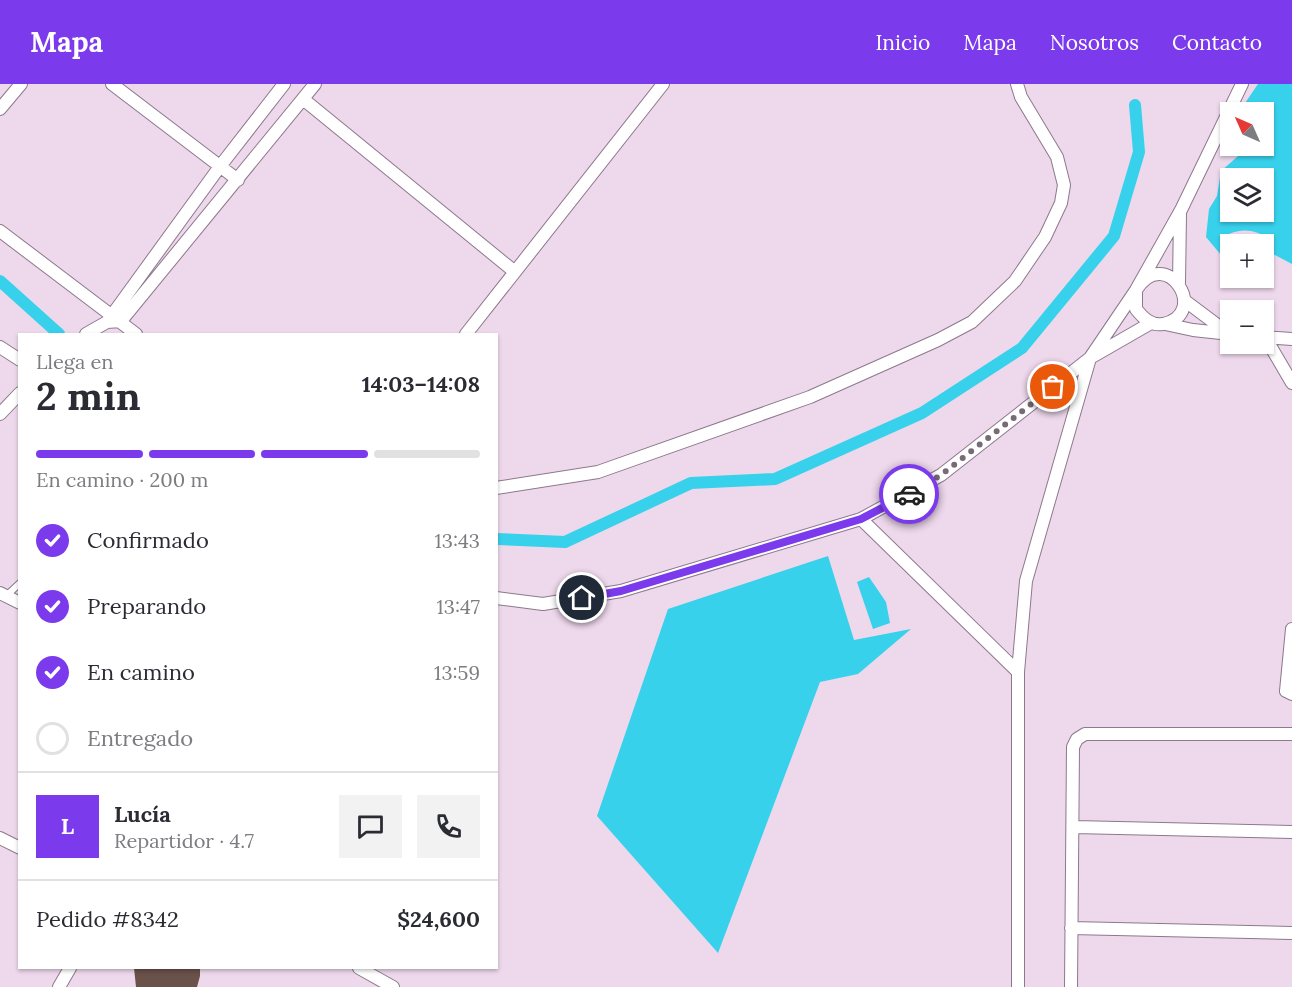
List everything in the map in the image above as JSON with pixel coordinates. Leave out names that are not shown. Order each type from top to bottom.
[{"type":"street","points":[[0,110],[21,84]]},
{"type":"street","points":[[113,319],[221,165],[284,84]]},
{"type":"street","points":[[88,333],[113,319],[238,180],[315,84]]},
{"type":"street","points":[[467,333],[663,84]]},
{"type":"street","points":[[498,488],[598,472],[621,464],[810,397],[938,340],[972,322],[1015,281],[1045,237],[1061,203],[1064,185],[1057,158],[1021,97],[1017,84]]},
{"type":"street","points":[[1151,323],[1136,309],[1136,290],[1180,210],[1242,84]]},
{"type":"street","points":[[116,85],[238,180]]},
{"type":"street","points":[[303,99],[515,272]]},
{"type":"street","points":[[1165,324],[1175,319],[1182,310],[1184,300],[1179,283],[1180,210]]},
{"type":"street","points":[[0,231],[134,333]]},
{"type":"street","points":[[1018,987],[1018,672],[1026,581],[1090,358],[1141,282],[1156,274],[1172,278],[1179,283]]},
{"type":"street","points":[[1184,300],[1220,327]]},
{"type":"street","points":[[498,598],[543,604],[621,591],[861,519],[941,475],[1090,358],[1139,327],[1151,323],[1220,333]]},
{"type":"street","points":[[1274,338],[1292,339]]},
{"type":"street","points":[[0,347],[18,359]]},
{"type":"street","points":[[1274,353],[1292,383]]},
{"type":"street","points":[[0,414],[18,395]]},
{"type":"street","points":[[861,519],[1018,672]]},
{"type":"street","points":[[3,595],[18,602]]},
{"type":"street","points":[[1292,629],[1286,691],[1292,694]]},
{"type":"street","points":[[1071,987],[1073,747],[1077,739],[1085,734],[1292,734]]},
{"type":"street","points":[[1074,827],[1292,832]]},
{"type":"street","points":[[0,838],[18,847]]},
{"type":"street","points":[[1071,928],[1292,933]]},
{"type":"street","points":[[59,987],[69,969]]},
{"type":"street","points":[[361,969],[393,987]]},
{"type":"lane","points":[[3,595],[18,584]]},
{"type":"water","points":[[1258,84],[1292,84],[1292,264],[1274,255],[1274,234],[1240,231],[1220,234],[1220,254],[1206,237],[1209,209],[1217,196],[1220,177],[1220,222],[1274,222],[1274,168],[1224,168],[1238,156],[1274,156],[1274,102],[1246,102]]},
{"type":"water","points":[[828,556],[854,640],[911,629],[858,674],[820,682],[718,953],[597,816],[668,609]]},
{"type":"water","points":[[869,577],[886,602],[890,623],[873,629],[857,582]]},
{"type":"building","points":[[134,969],[200,969],[197,987],[136,987]]},
{"type":"waterway","points":[[498,539],[565,542],[691,483],[775,479],[922,413],[1022,348],[1114,236],[1139,152],[1135,105]]},
{"type":"waterway","points":[[0,281],[58,333]]},
{"type":"way so far","points":[[909,494],[941,475],[1053,387]]},
{"type":"route","points":[[582,598],[621,591],[861,519],[909,494]]}]
